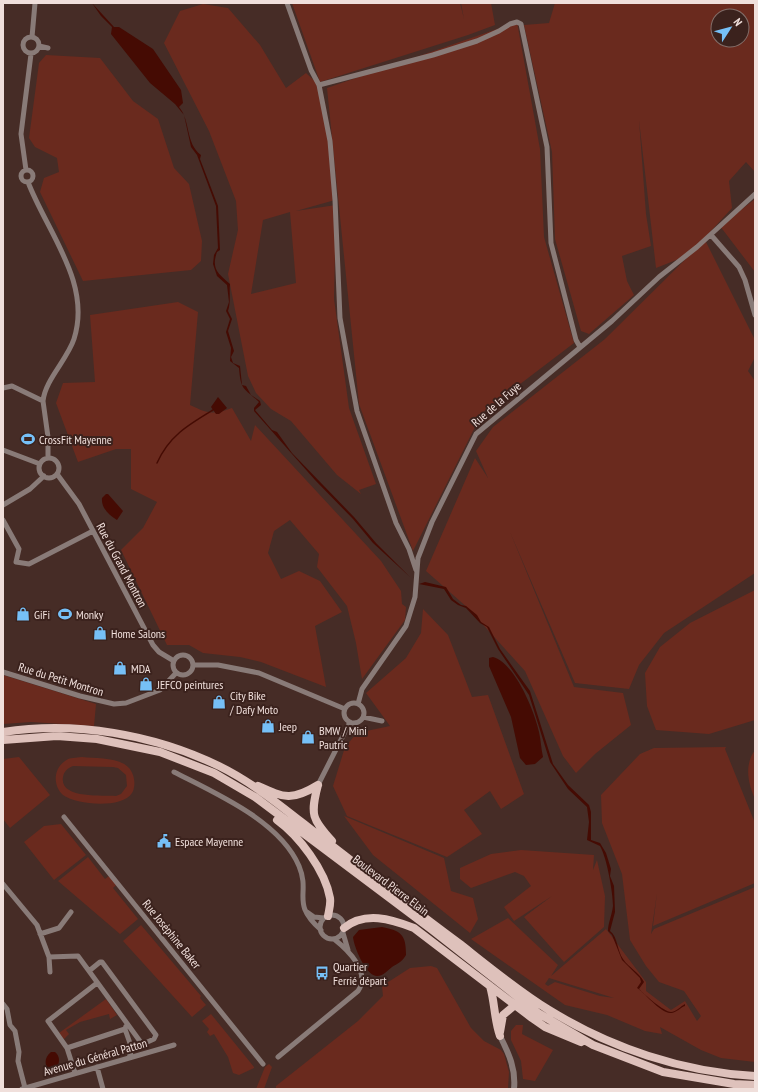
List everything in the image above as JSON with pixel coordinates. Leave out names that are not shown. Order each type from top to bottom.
[{"type":"main road","points":[[3,728],[32,728]]},
{"type":"main road","name":"Boulevard Pierre Elain","points":[[3,732],[32,728],[91,730],[143,738],[190,753],[232,773],[275,802],[518,988],[578,1027],[629,1050],[681,1066],[709,1071],[755,1076]]},
{"type":"main road","name":"Boulevard Pierre Elain","points":[[3,740],[57,736],[97,739],[160,752],[214,773],[255,797],[431,929],[517,998],[538,1013],[593,1045],[664,1072],[734,1084],[755,1085]]},
{"type":"main road","points":[[204,769],[261,808],[296,837],[322,875],[330,899],[326,917]]},
{"type":"main road","points":[[232,773],[276,794],[288,797],[303,794],[318,785]]},
{"type":"main road","points":[[318,785],[313,805],[314,817],[320,828],[349,859]]},
{"type":"main road","points":[[344,930],[350,923],[368,918],[394,921],[414,928],[545,1027],[577,1041],[593,1045]]},
{"type":"main road","points":[[490,986],[495,1022],[500,1036]]},
{"type":"main road","points":[[500,1036],[500,1023],[503,1015],[515,1005]]},
{"type":"street","points":[[32,37],[35,3]]},
{"type":"street","points":[[287,3],[319,85],[330,141],[336,200],[340,318],[357,411],[396,523],[409,549],[416,573]]},
{"type":"street","points":[[319,85],[433,55],[477,41],[510,24],[517,22],[521,24],[547,147],[551,243],[576,340],[580,347]]},
{"type":"street","points":[[32,37],[37,39],[39,46],[37,52],[30,54],[24,50],[23,44],[25,39],[32,37]]},
{"type":"street","points":[[39,46],[48,48]]},
{"type":"street","points":[[26,170],[21,134],[30,54]]},
{"type":"street","points":[[26,170],[21,177],[24,182],[28,182],[71,273],[78,306],[78,322],[74,339],[68,355],[45,392],[43,401],[48,438],[48,458]]},
{"type":"street","points":[[26,170],[31,171],[34,176],[32,181],[28,182]]},
{"type":"street","name":"Rue de la Fuye","points":[[358,704],[362,688],[406,626],[414,598],[418,558],[432,522],[476,434],[612,321],[659,277],[711,235],[755,194]]},
{"type":"street","points":[[711,235],[739,267],[745,280],[755,315]]},
{"type":"street","points":[[3,388],[12,386],[43,401]]},
{"type":"street","points":[[3,450],[40,464]]},
{"type":"street","points":[[48,458],[57,462],[59,468],[56,474],[52,477],[44,476],[40,471],[40,464],[43,460],[48,458]]},
{"type":"street","name":"Rue du Grand Montron","points":[[56,474],[79,504],[153,645],[159,652],[174,660]]},
{"type":"street","points":[[3,505],[30,489],[44,476]]},
{"type":"street","points":[[3,520],[19,549],[16,562],[29,564],[93,531]]},
{"type":"street","points":[[185,655],[191,658],[194,665],[188,675],[182,676],[176,673],[173,667],[174,660],[179,656],[185,655]]},
{"type":"street","points":[[194,665],[218,665],[259,673],[345,709]]},
{"type":"street","name":"Rue du Petit Montron","points":[[3,672],[80,696],[114,704],[126,703],[160,690],[176,673]]},
{"type":"street","points":[[352,703],[358,704],[363,708],[363,717],[359,721],[350,722],[345,715],[345,709],[352,703]]},
{"type":"street","points":[[363,717],[382,721]]},
{"type":"street","points":[[318,785],[350,722]]},
{"type":"street","points":[[174,772],[238,806],[267,827],[286,846],[299,866],[302,877],[304,910],[327,938],[334,939],[349,953],[362,975],[362,986],[358,991],[278,1056]]},
{"type":"street","name":"Rue Joséphine Baker","points":[[64,817],[263,1064]]},
{"type":"street","points":[[3,884],[37,925],[49,957],[50,972]]},
{"type":"street","points":[[304,910],[314,917],[334,916],[340,919],[349,953]]},
{"type":"street","points":[[40,934],[59,928],[71,912]]},
{"type":"street","points":[[321,930],[321,924],[326,917]]},
{"type":"street","points":[[334,939],[344,930]]},
{"type":"street","points":[[49,957],[78,956],[98,983],[126,1026],[142,1044]]},
{"type":"street","points":[[89,971],[102,962],[156,1035],[154,1039],[132,1049]]},
{"type":"street","points":[[75,1073],[67,1048],[48,1021],[98,983]]},
{"type":"street","points":[[3,1004],[8,1009],[10,1025],[15,1031],[23,1089]]},
{"type":"street","points":[[67,1048],[126,1026]]},
{"type":"street","points":[[126,1026],[132,1049],[128,1058]]},
{"type":"street","points":[[500,1036],[510,1054],[513,1067],[514,1089]]},
{"type":"street","name":"Avenue du Général Patton","points":[[23,1089],[174,1045]]},
{"type":"street","points":[[97,1067],[103,1089]]},
{"type":"shaded area","points":[[92,3],[114,27],[119,27],[153,49],[181,90],[183,103],[179,107],[183,114],[175,104],[150,83],[111,34],[112,27],[101,16]]},
{"type":"shaded area","points":[[292,3],[460,3],[464,19],[461,3],[491,3],[495,25],[320,82]]},
{"type":"shaded area","points":[[555,3],[755,3],[755,172],[746,162],[729,181],[732,208],[689,255],[656,268],[639,120],[646,214],[651,246],[622,256],[627,281],[634,295],[589,334],[581,331],[555,239],[552,152],[524,25],[549,23]]},
{"type":"shaded area","points":[[203,4],[228,8],[260,45],[286,88],[306,73],[319,85],[330,141],[335,200],[296,211],[336,205],[334,299],[349,408],[376,484],[359,490],[361,494],[337,475],[291,421],[271,409],[256,393],[248,376],[228,274],[238,230],[236,201],[209,131],[164,43],[180,11]],"holes":[[[290,212],[296,283],[251,294],[263,220]]]},
{"type":"shaded area","points":[[517,22],[540,149],[544,237],[574,343],[482,413],[413,551],[359,404],[327,88]]},
{"type":"shaded area","points":[[46,55],[100,58],[133,101],[158,119],[174,168],[189,184],[202,241],[201,261],[191,270],[83,281],[40,192],[44,178],[59,172],[57,158],[35,147],[29,138],[39,63]]},
{"type":"shaded area","points":[[184,116],[192,144],[201,155],[200,159],[218,206],[220,250],[217,252],[215,258],[215,267],[219,274],[230,284],[230,301],[228,311],[232,319],[228,331],[234,351],[231,357],[233,363],[240,366],[242,385],[239,368],[230,361],[231,348],[226,332],[230,319],[226,311],[229,302],[227,285],[217,276],[213,264],[214,255],[218,248],[216,206],[197,155],[191,147]]},
{"type":"shaded area","points":[[755,199],[755,272],[720,226]]},
{"type":"shaded area","points":[[705,240],[755,340],[755,357],[748,371],[755,381],[755,573],[664,633],[639,665],[629,689],[575,683],[510,532],[574,687],[623,693],[631,725],[595,754],[576,773],[563,756],[525,671],[469,609],[426,571],[475,458],[488,478],[476,451],[493,427],[605,339]]},
{"type":"shaded area","points":[[178,302],[198,312],[190,405],[207,412],[220,412],[232,408],[251,441],[255,425],[381,561],[401,591],[402,604],[406,607],[405,620],[362,679],[356,643],[347,606],[317,567],[319,554],[290,520],[274,531],[268,553],[281,579],[299,571],[320,581],[342,612],[315,626],[326,687],[261,662],[240,657],[203,653],[189,645],[167,645],[121,550],[143,528],[157,502],[131,489],[131,449],[116,449],[78,462],[56,403],[63,383],[95,382],[90,315]]},
{"type":"shaded area","points":[[242,385],[246,386],[251,395],[246,391]]},
{"type":"shaded area","points":[[251,395],[260,401],[261,405],[255,410],[272,430],[277,432],[292,453],[410,577],[373,543],[353,519],[315,480],[254,411],[254,408],[259,402]]},
{"type":"shaded area","points":[[218,397],[227,408],[219,414],[216,414],[211,407]]},
{"type":"shaded area","points":[[108,494],[123,511],[117,520],[104,508],[102,498]]},
{"type":"shaded area","points":[[425,582],[446,587],[453,599],[461,605],[466,606],[477,615],[481,622],[489,627],[500,649],[530,691],[553,764],[568,785],[589,805],[591,812],[591,840],[600,843],[606,853],[611,869],[610,876],[614,886],[615,912],[610,931],[615,937],[621,956],[644,982],[639,989],[654,1002],[671,1012],[677,1010],[685,1004],[685,1006],[677,1011],[671,1013],[662,1010],[637,988],[641,982],[640,978],[622,960],[612,935],[608,931],[613,900],[611,884],[603,851],[600,846],[587,840],[589,822],[587,807],[568,789],[550,762],[529,695],[498,649],[487,627],[480,623],[466,608],[451,600],[444,589],[419,584]]},
{"type":"shaded area","points":[[755,590],[755,720],[709,734],[656,730],[647,706],[645,673],[660,647],[690,623]]},
{"type":"shaded area","points":[[423,609],[448,635],[472,697],[488,695],[524,794],[501,809],[490,791],[464,810],[482,834],[447,857],[347,816],[333,786],[345,747],[357,733],[390,726],[366,693],[406,658],[421,633]]},
{"type":"shaded area","points":[[493,657],[501,661],[509,668],[516,678],[523,689],[537,723],[543,757],[535,764],[526,765],[520,758],[511,717],[489,666],[489,658]]},
{"type":"shaded area","points":[[3,675],[96,704],[94,726],[31,722],[3,724]]},
{"type":"shaded area","points":[[726,747],[725,749],[755,823],[755,883],[653,926],[657,893],[651,934],[654,929],[755,887],[755,1062],[721,1058],[701,1050],[660,1027],[662,1034],[645,1031],[607,1015],[565,1005],[471,939],[508,918],[558,965],[551,976],[606,929],[646,982],[646,991],[671,1010],[685,1001],[697,1021],[701,1016],[684,991],[659,982],[646,966],[630,940],[622,874],[602,823],[601,795],[640,754],[654,748]],"holes":[[[549,978],[614,998],[600,996],[555,982],[548,986],[545,984]]]},
{"type":"shaded area","points":[[755,750],[755,799],[750,787],[748,768],[749,762]]},
{"type":"shaded area","points":[[19,757],[50,795],[10,828],[3,819],[3,759]]},
{"type":"shaded area","points":[[82,757],[118,761],[125,764],[130,769],[134,777],[134,787],[132,793],[127,798],[119,801],[99,804],[78,801],[63,795],[57,787],[56,782],[56,773],[58,768],[61,764],[71,758]],"holes":[[[73,766],[118,768],[126,775],[127,786],[121,794],[116,796],[92,795],[74,792],[68,789],[64,784],[64,773]]]},
{"type":"shaded area","points":[[344,816],[444,858],[451,891],[473,898],[478,919],[470,933],[373,855]]},
{"type":"shaded area","points":[[61,824],[86,855],[54,880],[24,842],[44,826]]},
{"type":"shaded area","points":[[521,850],[594,855],[593,870],[597,860],[605,896],[604,927],[564,962],[524,917],[552,896],[514,921],[504,907],[531,886],[524,876],[515,872],[471,888],[460,879],[460,868],[491,854]]},
{"type":"shaded area","points":[[88,857],[105,879],[109,876],[116,885],[113,888],[138,919],[120,934],[58,881]]},
{"type":"shaded area","points":[[141,925],[201,996],[200,998],[206,1005],[192,1017],[123,941]]},
{"type":"shaded area","points":[[382,927],[394,930],[401,935],[405,942],[406,955],[402,961],[380,976],[376,976],[372,974],[364,965],[355,947],[353,937],[359,930]]},
{"type":"shaded area","points":[[431,966],[437,968],[471,1028],[484,1041],[501,1050],[504,1054],[509,1072],[508,1089],[276,1089],[276,1086],[358,1021],[383,996],[382,986],[410,968]]},
{"type":"shaded area","points":[[106,999],[117,1015],[110,1019],[109,1014],[80,1022],[66,1030],[69,1034],[64,1039],[59,1033]]},
{"type":"shaded area","points":[[211,1014],[254,1068],[239,1075],[233,1073],[228,1057],[214,1034],[210,1036],[207,1032],[209,1029],[202,1021]]},
{"type":"shaded area","points":[[516,1025],[523,1025],[522,1034],[553,1050],[535,1081],[523,1079],[521,1061],[511,1040],[511,1031]]},
{"type":"shaded area","points":[[51,1052],[55,1052],[59,1059],[58,1066],[54,1070],[48,1069],[46,1065],[46,1058]]},
{"type":"shaded area","points":[[269,1064],[272,1067],[264,1089],[256,1089],[265,1067]]},
{"type":"waterway","points":[[157,463],[167,445],[173,438],[187,426],[213,410]]},
{"type":"place","name":"CrossFit Mayenne","points":[[28,439]]},
{"type":"place","name":"GiFi","points":[[23,614]]},
{"type":"place","name":"Monky","points":[[65,614]]},
{"type":"place","name":"Home Salons","points":[[100,633]]},
{"type":"place","name":"MDA","points":[[120,668]]},
{"type":"place","name":"JEFCO peintures","points":[[146,684]]},
{"type":"place","name":"City Bike / Dafy Moto","points":[[219,702]]},
{"type":"place","name":"Jeep","points":[[268,726]]},
{"type":"place","name":"BMW / Mini Pautric","points":[[308,737]]},
{"type":"place","name":"Espace Mayenne","points":[[164,841]]},
{"type":"place","name":"Quartier Ferrié départ","points":[[322,973]]}]
